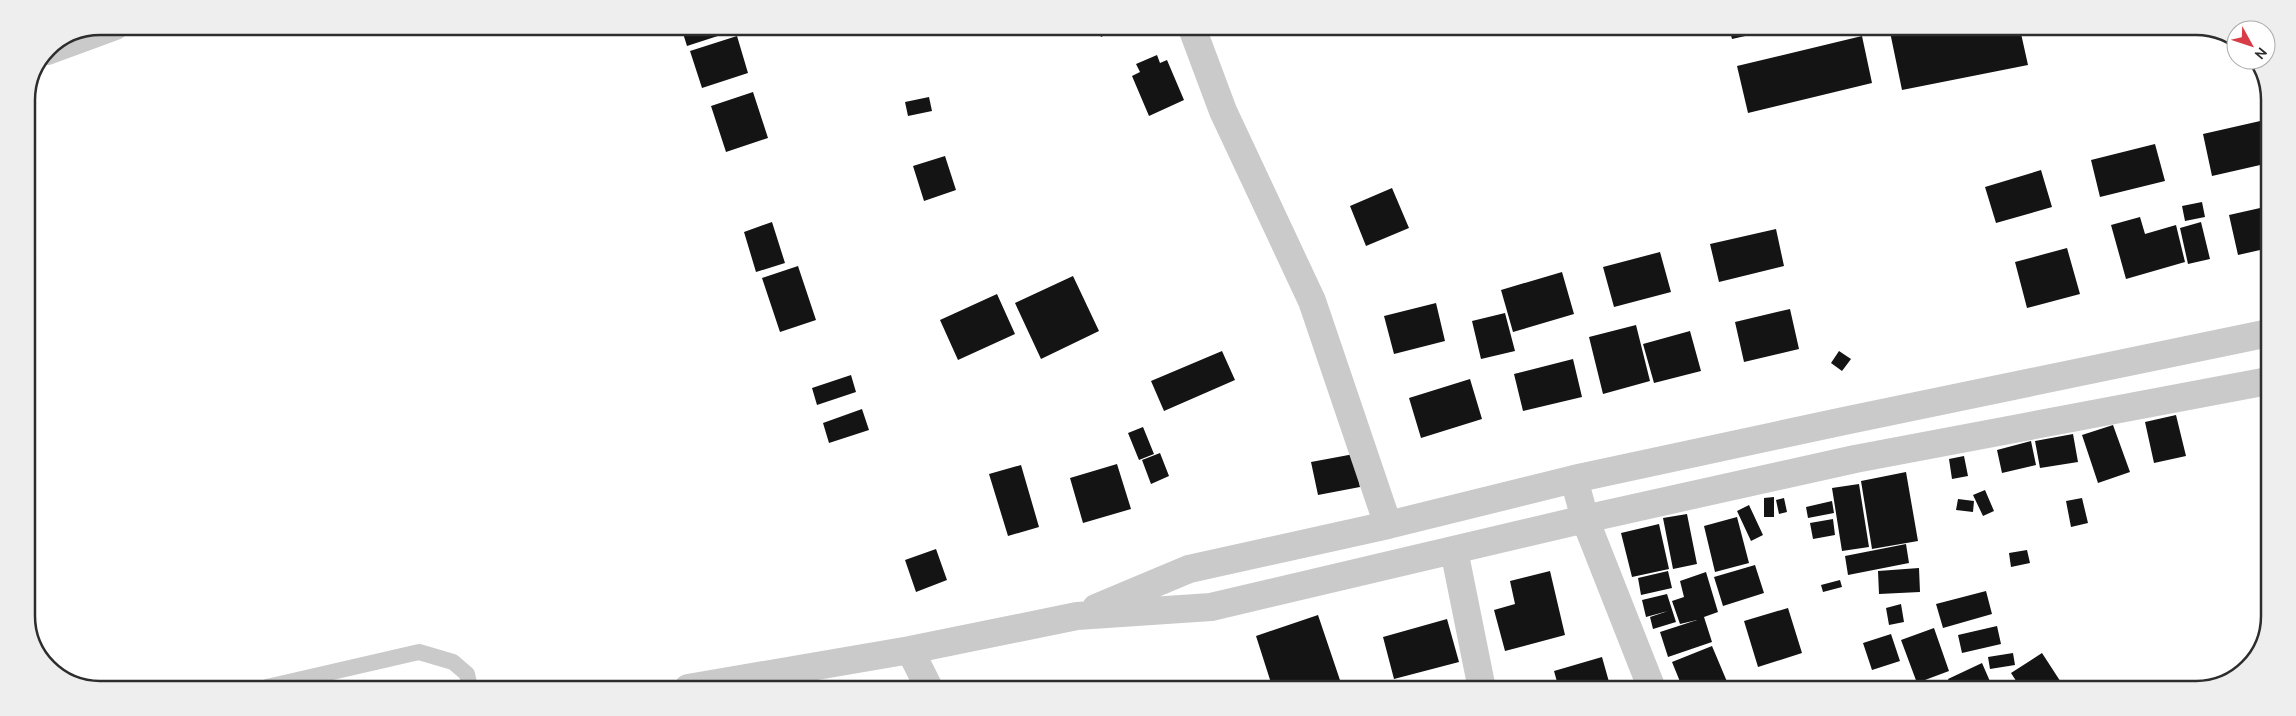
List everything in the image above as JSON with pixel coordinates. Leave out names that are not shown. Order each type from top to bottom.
[{"type":"street","points":[[1195,35],[1223,111],[1312,301],[1388,525]]},
{"type":"street","points":[[71,42],[88,36]]},
{"type":"street","points":[[1077,616],[1190,569],[1844,420],[2261,334]]},
{"type":"street","points":[[729,681],[910,650],[1077,616],[1211,607],[1585,519],[1856,458],[2261,382]]},
{"type":"street","points":[[1574,480],[1585,519],[1649,681]]},
{"type":"street","points":[[1454,550],[1480,681]]},
{"type":"street","points":[[910,650],[926,681]]},
{"type":"lane","points":[[293,681],[419,652],[453,662],[467,674],[468,681]]},
{"type":"building","points":[[684,35],[721,35],[687,46]]},
{"type":"building","points":[[1731,35],[1750,35],[1732,39]]},
{"type":"building","points":[[1891,35],[2021,35],[2028,65],[1902,90]]},
{"type":"building","points":[[737,36],[748,73],[702,88],[690,51]]},
{"type":"building","points":[[1862,36],[1872,83],[1748,113],[1737,66]]},
{"type":"building","points":[[1157,55],[1160,63],[1167,60],[1184,100],[1149,116],[1132,76],[1140,72],[1136,64]]},
{"type":"building","points":[[753,92],[768,138],[726,152],[711,106]]},
{"type":"building","points":[[929,97],[932,111],[908,116],[905,102]]},
{"type":"building","points":[[2261,121],[2261,165],[2212,176],[2203,134]]},
{"type":"building","points":[[2155,144],[2165,181],[2100,197],[2091,160]]},
{"type":"building","points":[[945,156],[956,190],[924,201],[913,166]]},
{"type":"building","points":[[2041,170],[2052,207],[1996,223],[1985,187]]},
{"type":"building","points":[[1392,188],[1409,228],[1366,246],[1350,206]]},
{"type":"building","points":[[2202,202],[2205,217],[2185,221],[2182,206]]},
{"type":"building","points":[[2261,208],[2261,250],[2238,255],[2229,215]]},
{"type":"building","points":[[2140,217],[2145,234],[2176,225],[2185,262],[2126,279],[2111,225]]},
{"type":"building","points":[[772,222],[785,263],[756,272],[744,232]]},
{"type":"building","points":[[2201,222],[2210,259],[2188,264],[2180,228]]},
{"type":"building","points":[[1776,229],[1784,266],[1719,282],[1710,244]]},
{"type":"building","points":[[2067,248],[2080,294],[2027,308],[2015,262]]},
{"type":"building","points":[[1660,252],[1671,292],[1614,307],[1603,267]]},
{"type":"building","points":[[798,266],[816,320],[780,332],[762,278]]},
{"type":"building","points":[[1562,272],[1574,314],[1513,332],[1501,290]]},
{"type":"building","points":[[1073,276],[1099,331],[1041,359],[1015,303]]},
{"type":"building","points":[[997,294],[1015,334],[958,360],[940,320]]},
{"type":"building","points":[[1436,303],[1445,341],[1394,354],[1384,316]]},
{"type":"building","points":[[1790,309],[1799,349],[1744,362],[1735,322]]},
{"type":"building","points":[[1505,313],[1515,351],[1481,359],[1472,321]]},
{"type":"building","points":[[1636,325],[1650,381],[1603,394],[1589,337]]},
{"type":"building","points":[[1690,331],[1701,371],[1654,383],[1643,344]]},
{"type":"building","points":[[1222,351],[1235,380],[1164,411],[1151,381]]},
{"type":"building","points":[[1839,351],[1851,359],[1842,371],[1831,363]]},
{"type":"building","points":[[1573,359],[1582,397],[1523,411],[1514,374]]},
{"type":"building","points":[[851,375],[856,392],[817,405],[812,388]]},
{"type":"building","points":[[1470,379],[1482,419],[1421,438],[1409,398]]},
{"type":"building","points":[[862,409],[869,430],[829,443],[823,423]]},
{"type":"building","points":[[2176,415],[2186,456],[2154,463],[2145,422]]},
{"type":"building","points":[[2113,425],[2130,472],[2098,483],[2082,435]]},
{"type":"building","points":[[1143,427],[1154,454],[1139,460],[1128,433]]},
{"type":"building","points":[[2073,434],[2078,462],[2040,468],[2035,441]]},
{"type":"building","points":[[2031,441],[2036,465],[2002,473],[1997,450]]},
{"type":"building","points":[[1160,453],[1169,476],[1151,484],[1142,460]]},
{"type":"building","points":[[1354,454],[1360,487],[1318,495],[1311,462]]},
{"type":"building","points":[[1964,456],[1968,476],[1952,479],[1949,459]]},
{"type":"building","points":[[1117,464],[1131,509],[1083,523],[1070,478]]},
{"type":"building","points":[[1021,465],[1039,527],[1008,536],[989,474]]},
{"type":"building","points":[[1906,472],[1918,541],[1872,549],[1861,481]]},
{"type":"building","points":[[1859,484],[1869,547],[1842,551],[1832,488]]},
{"type":"building","points":[[1985,490],[1994,511],[1983,516],[1973,495]]},
{"type":"building","points":[[1774,497],[1774,517],[1764,517],[1764,498]]},
{"type":"building","points":[[1784,498],[1787,512],[1779,514],[1776,500]]},
{"type":"building","points":[[2082,498],[2088,523],[2071,527],[2066,501]]},
{"type":"building","points":[[1958,499],[1974,501],[1973,512],[1956,510]]},
{"type":"building","points":[[1832,501],[1834,513],[1808,518],[1806,507]]},
{"type":"building","points":[[1749,505],[1763,535],[1751,541],[1737,511]]},
{"type":"building","points":[[1687,514],[1697,564],[1673,569],[1663,518]]},
{"type":"building","points":[[1737,517],[1749,563],[1715,572],[1704,526]]},
{"type":"building","points":[[1833,519],[1835,535],[1813,539],[1810,523]]},
{"type":"building","points":[[1659,524],[1669,569],[1632,577],[1621,533]]},
{"type":"building","points":[[1906,544],[1909,563],[1848,575],[1845,556]]},
{"type":"building","points":[[936,549],[947,580],[916,592],[905,560]]},
{"type":"building","points":[[2027,550],[2030,563],[2011,567],[2009,553]]},
{"type":"building","points":[[1755,565],[1764,593],[1723,606],[1714,577]]},
{"type":"building","points":[[1919,568],[1920,592],[1879,594],[1878,571]]},
{"type":"building","points":[[1550,571],[1565,635],[1505,651],[1494,610],[1515,604],[1510,581]]},
{"type":"building","points":[[1668,571],[1672,588],[1641,595],[1638,578]]},
{"type":"building","points":[[1706,572],[1718,612],[1704,617],[1712,642],[1668,657],[1660,632],[1697,620],[1680,624],[1672,601],[1684,597],[1680,581]]},
{"type":"building","points":[[1840,580],[1842,587],[1823,592],[1821,585]]},
{"type":"building","points":[[1986,591],[1992,614],[1943,628],[1936,604]]},
{"type":"building","points":[[1667,594],[1676,622],[1653,629],[1650,617],[1668,611],[1646,617],[1642,600]]},
{"type":"building","points":[[1901,604],[1904,622],[1889,625],[1886,608]]},
{"type":"building","points":[[1788,608],[1802,653],[1758,667],[1744,621]]},
{"type":"building","points":[[1318,615],[1340,681],[1270,681],[1256,636]]},
{"type":"building","points":[[1447,619],[1459,662],[1394,679],[1383,637]]},
{"type":"building","points":[[1997,626],[2001,644],[1962,653],[1958,635]]},
{"type":"building","points":[[1934,628],[1949,671],[1922,681],[1916,681],[1901,640]]},
{"type":"building","points":[[1891,634],[1900,661],[1872,670],[1863,643]]},
{"type":"building","points":[[1712,646],[1727,681],[1680,681],[1672,662]]},
{"type":"building","points":[[2013,653],[2015,665],[1990,669],[1988,657]]},
{"type":"building","points":[[2042,653],[2060,681],[2016,681],[2011,673]]},
{"type":"building","points":[[1602,657],[1609,681],[1557,681],[1554,671]]},
{"type":"building","points":[[1982,663],[1990,681],[1949,681],[1948,679]]}]
